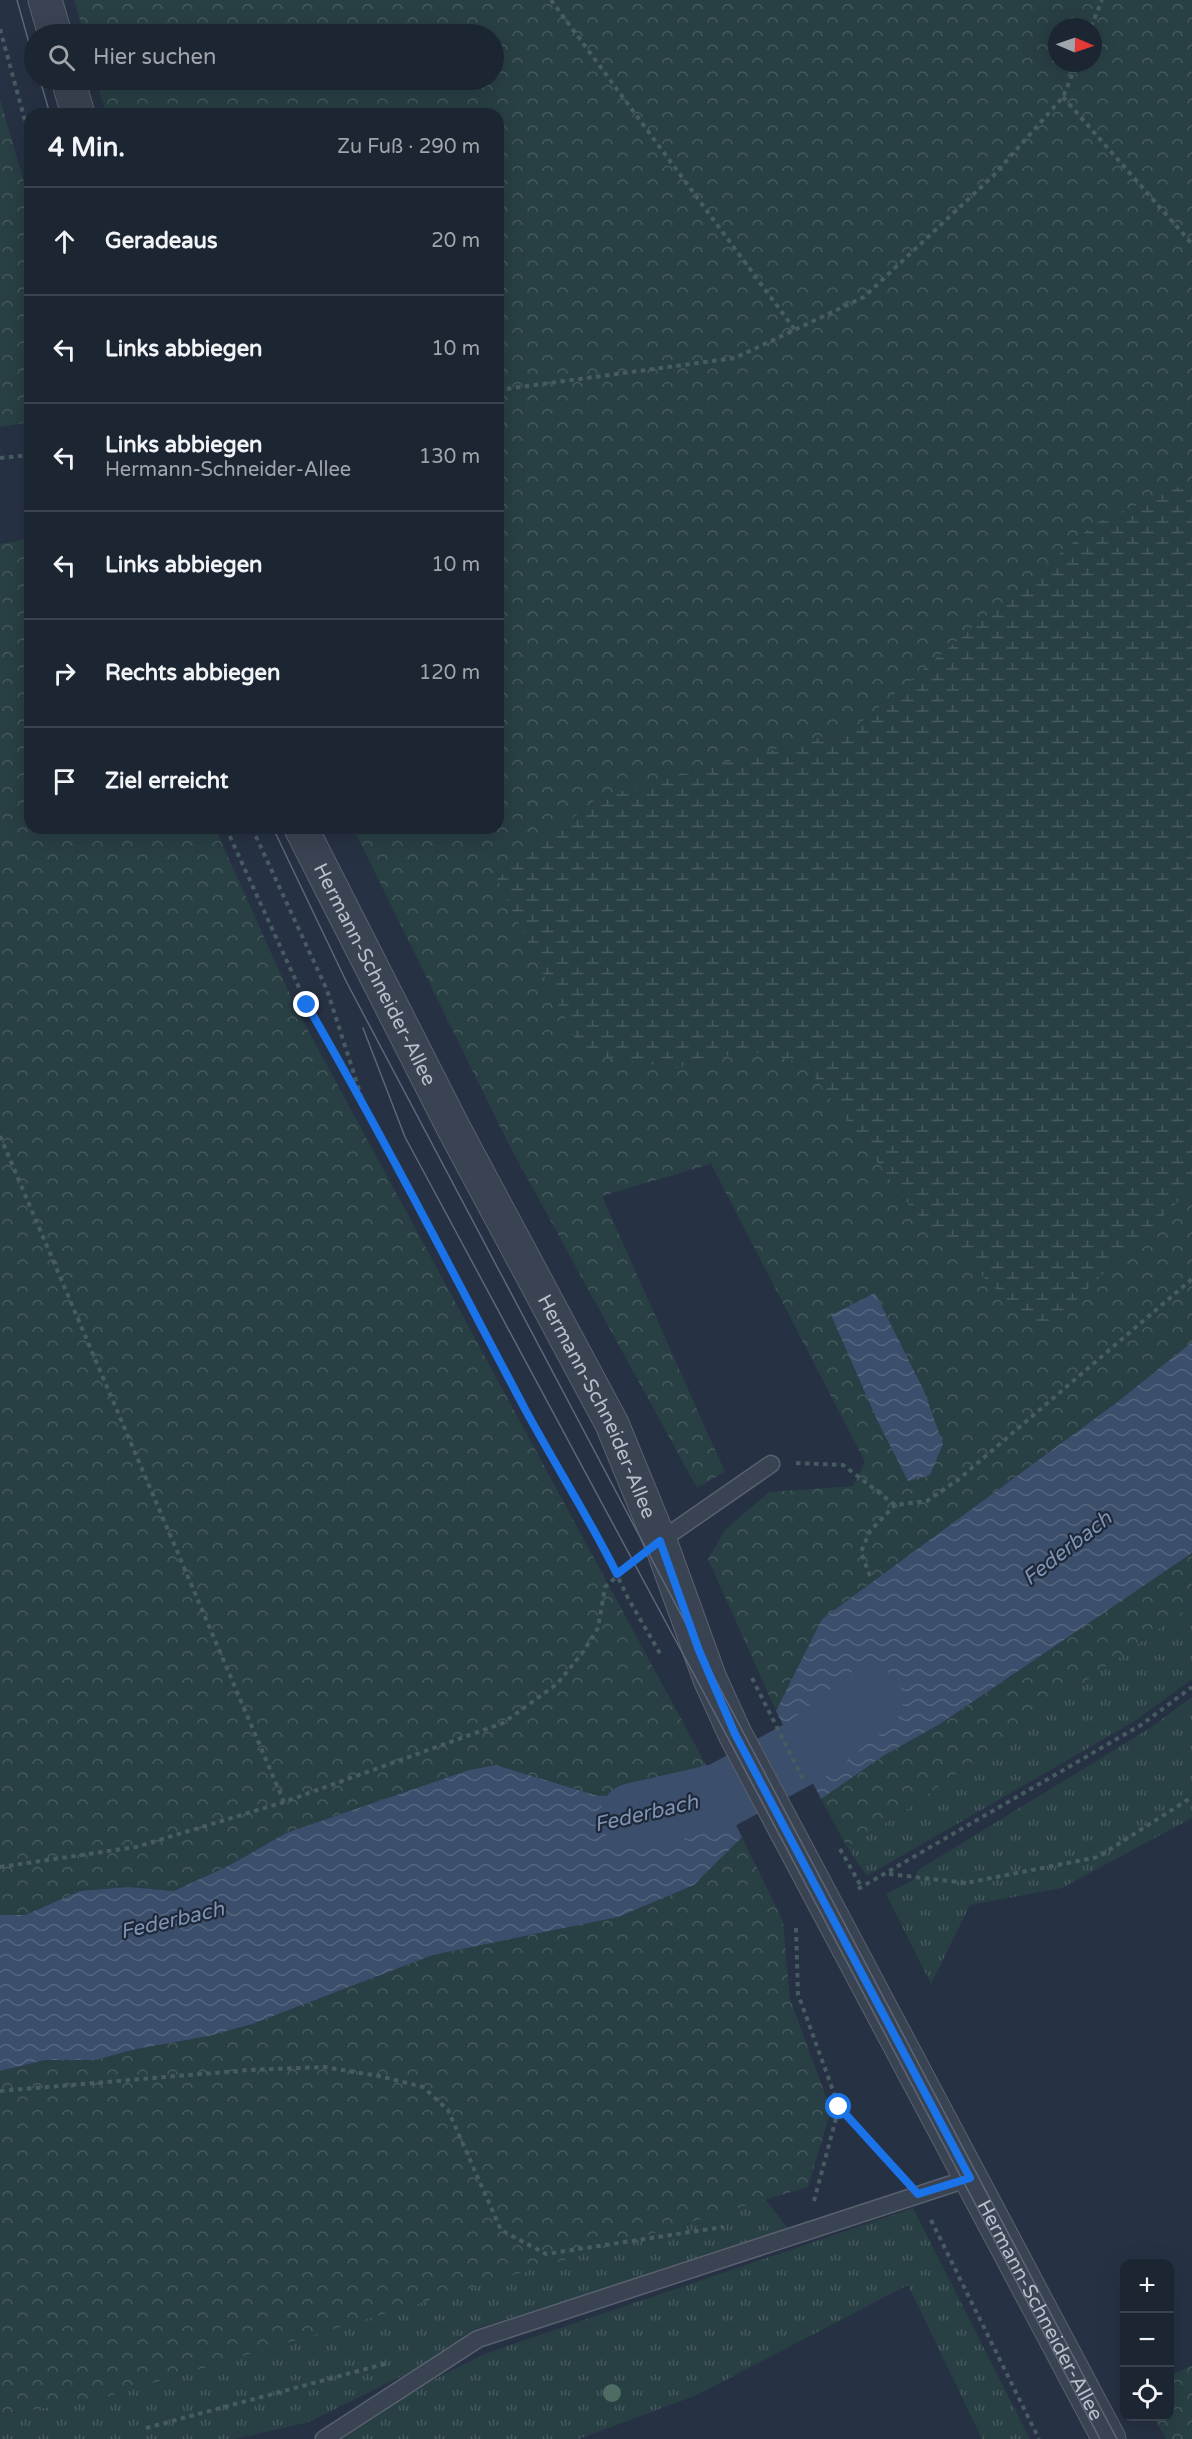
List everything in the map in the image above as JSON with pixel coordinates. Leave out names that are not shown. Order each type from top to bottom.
[{"type":"street","points":[[45,0],[52,24]]},
{"type":"street","points":[[71,90],[76,108]]},
{"type":"street","name":"Hermann-Schneider-Allee","points":[[304,834],[453,1126],[612,1424],[660,1541],[698,1648],[735,1734],[1109,2439]]},
{"type":"lane","points":[[660,1541],[771,1464]]},
{"type":"lane","points":[[323,2439],[478,2339],[970,2178]]},
{"type":"path","points":[[551,0],[795,330]]},
{"type":"path","points":[[1095,18],[1102,0]]},
{"type":"path","points":[[0,29],[24,116]]},
{"type":"path","points":[[504,389],[735,358],[864,297],[994,175],[1063,97],[1073,72]]},
{"type":"path","points":[[1063,97],[1192,244]]},
{"type":"path","points":[[0,458],[24,456]]},
{"type":"path","points":[[229,834],[307,1005],[363,1102],[551,1456],[597,1534],[628,1598]]},
{"type":"path","points":[[255,834],[327,990],[363,1102]]},
{"type":"path","points":[[0,1136],[284,1802]]},
{"type":"path","points":[[870,1576],[861,1552],[870,1531],[895,1505],[927,1501],[959,1479],[1192,1279]]},
{"type":"path","points":[[771,1464],[819,1462],[843,1465],[895,1505]]},
{"type":"path","points":[[0,1867],[136,1847],[284,1802],[503,1723],[557,1684],[598,1629],[606,1587],[617,1574],[660,1541]]},
{"type":"path","points":[[747,1667],[772,1719]]},
{"type":"path","points":[[836,1842],[862,1888],[1141,1725],[1192,1687]]},
{"type":"path","points":[[888,1874],[966,1883],[1098,1857],[1192,1797]]},
{"type":"path","points":[[796,1919],[798,1994],[839,2107],[918,2194],[1040,2439]]},
{"type":"path","points":[[0,2091],[324,2067],[379,2076],[423,2087],[448,2110],[501,2230],[546,2254],[729,2226]]},
{"type":"path","points":[[806,2233],[839,2107]]},
{"type":"path","points":[[146,2428],[398,2360]]},
{"type":"green space","points":[[74,0],[1192,0],[1192,1342],[1116,1403],[822,1619],[776,1711],[708,1559],[725,1530],[769,1492],[853,1486],[865,1462],[711,1164],[602,1196],[725,1472],[697,1488],[508,1143],[356,834],[504,834],[504,108],[104,108],[99,90],[504,90],[504,24],[81,24]]},
{"type":"green space","points":[[0,99],[24,182],[24,423],[0,427]]},
{"type":"green space","points":[[1192,481],[1192,1188],[1042,1333],[913,1210],[804,1063],[747,1051],[676,1068],[582,1053],[497,879],[597,798],[854,728],[1096,523]]},
{"type":"green space","points":[[24,540],[24,834],[218,834],[296,1008],[705,1763],[679,1783],[640,1794],[598,1796],[496,1765],[469,1770],[286,1833],[230,1865],[174,1891],[128,1887],[80,1891],[25,1915],[0,1915],[0,544]]},
{"type":"green space","points":[[1192,1553],[1192,1605],[903,1812],[847,1847],[821,1799],[883,1756],[940,1724]]},
{"type":"green space","points":[[1192,1605],[1192,1679],[1135,1721],[867,1876],[847,1847],[903,1812]]},
{"type":"green space","points":[[1192,1697],[1192,1818],[1062,1888],[970,1905],[931,1984],[886,1894],[913,1880],[918,1870],[1150,1728]]},
{"type":"green space","points":[[742,1837],[783,1921],[790,1999],[831,2110],[808,2187],[103,2398],[0,2415],[0,2071],[45,2060],[96,2060],[136,2049],[209,2036],[252,2024],[433,1955],[618,1917],[694,1885]]},
{"type":"green space","points":[[765,2199],[791,2232],[478,2328],[410,2372],[309,2422],[235,2439],[0,2439],[0,2415],[103,2398]]},
{"type":"green space","points":[[913,2208],[1030,2439],[982,2439],[908,2285],[697,2395],[579,2439],[343,2439],[421,2386],[484,2354]]},
{"type":"green space","points":[[1192,2365],[1192,2439],[1166,2439],[1156,2421],[1174,2421],[1174,2374]]},
{"type":"water","points":[[875,1293],[924,1391],[943,1444],[930,1475],[908,1481],[878,1422],[831,1315]]},
{"type":"water","points":[[1192,1342],[1192,1553],[940,1724],[883,1756],[821,1799],[776,1711],[822,1619],[1116,1403]]},
{"type":"water","points":[[705,1763],[742,1837],[694,1885],[618,1917],[433,1955],[252,2024],[209,2036],[136,2049],[96,2060],[45,2060],[0,2071],[0,1915],[25,1915],[80,1891],[128,1887],[174,1891],[230,1865],[286,1833],[469,1770],[496,1765],[598,1796],[640,1794],[679,1783]]},
{"type":"waterway","name":"Federbach","points":[[633,1816],[721,1796],[806,1750],[870,1700]]},
{"type":"tram line","points":[[17,0],[24,25]]},
{"type":"tram line","points":[[43,90],[48,108]]},
{"type":"tram line","points":[[276,834],[347,983],[1117,2439]]},
{"type":"tram line","points":[[363,1028],[405,1137],[712,1708],[1100,2439]]},
{"type":"route","points":[[307,1005],[363,1102],[551,1456],[597,1534],[617,1574],[660,1541],[710,1679],[735,1734],[970,2178],[918,2194],[839,2107]]}]
